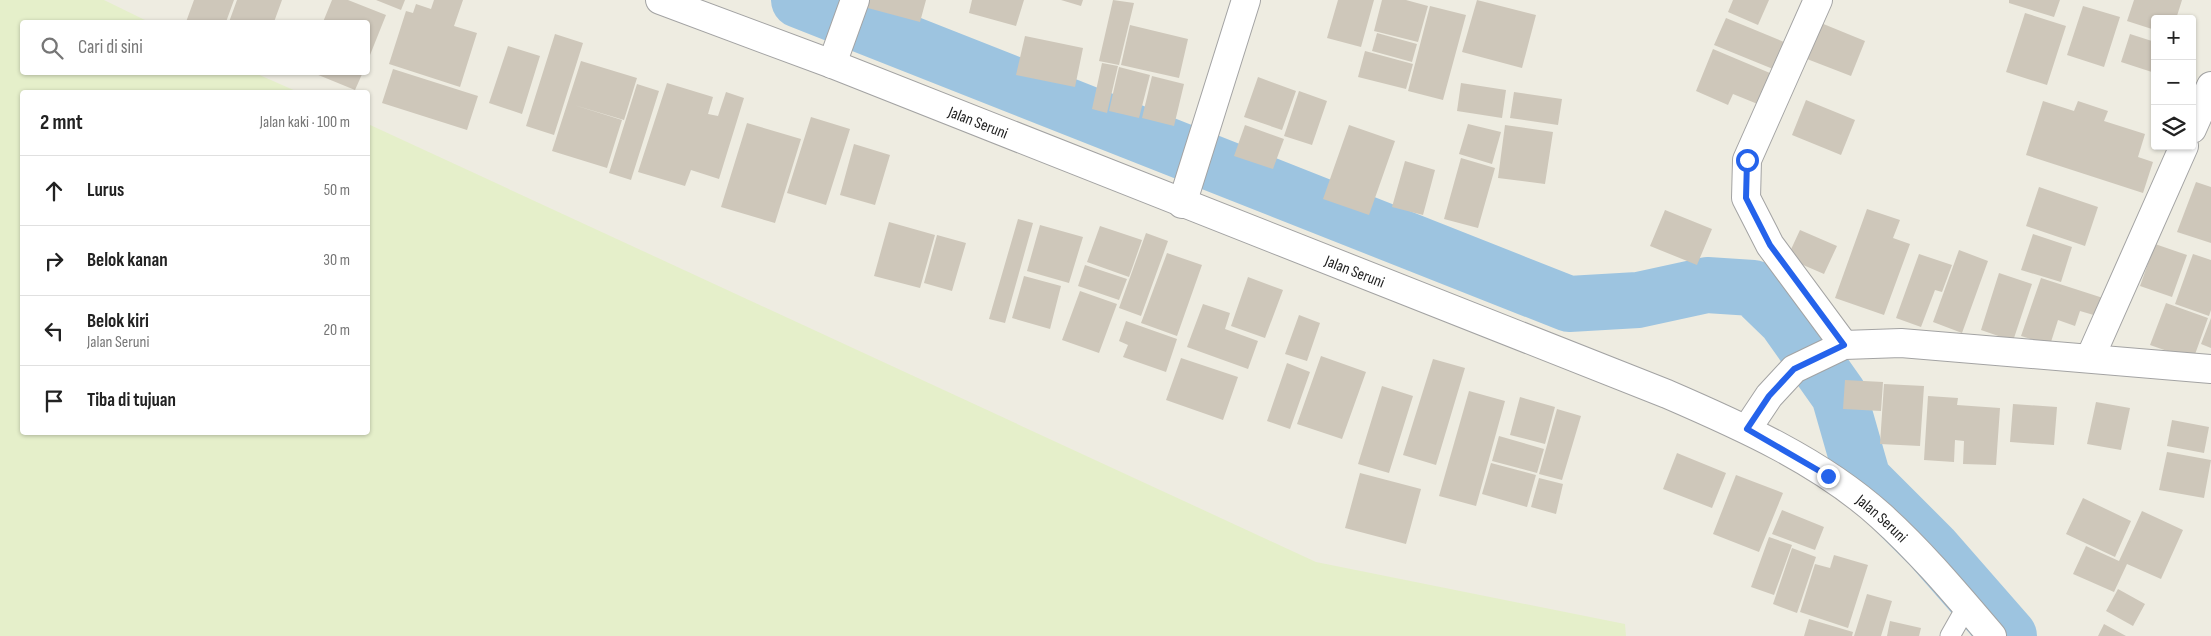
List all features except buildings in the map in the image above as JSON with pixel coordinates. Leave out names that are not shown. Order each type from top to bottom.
[{"type":"street","name":"Jalan Seruni","points":[[660,0],[832,64],[1182,204],[1667,394],[1747,429],[1828,476],[1880,515],[1931,564],[1992,636]]},
{"type":"street","points":[[1182,204],[1246,0]]},
{"type":"street","points":[[1818,0],[1747,160],[1746,198],[1770,245],[1833,349]]},
{"type":"street","points":[[832,64],[854,4]]},
{"type":"street","points":[[2196,119],[2211,86]]},
{"type":"street","points":[[2090,358],[2182,150]]},
{"type":"street","points":[[1747,429],[1769,396],[1794,369],[1833,349],[1901,343],[2211,369]]},
{"type":"lane","points":[[1950,636],[1967,606]]},
{"type":"green space","points":[[0,0],[104,0],[145,20],[20,20],[20,75],[260,75],[293,90],[20,90],[20,435],[370,435],[370,125],[1316,562],[1625,624],[1626,636],[0,636]]},
{"type":"waterway","points":[[799,0],[1569,304],[1638,300],[1707,285],[1753,288],[1786,320],[1839,395],[1863,479],[1932,548],[2009,636]]},
{"type":"route","points":[[1747,160],[1746,198],[1770,245],[1844,345],[1794,369],[1769,396],[1747,429],[1828,476]]}]
